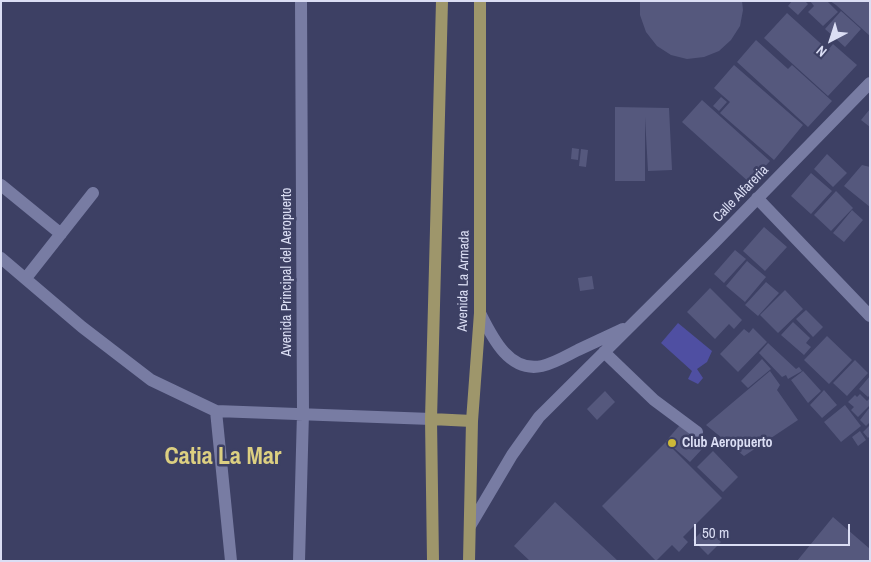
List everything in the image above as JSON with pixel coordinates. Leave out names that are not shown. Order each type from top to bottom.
[{"type":"main road","name":"Avenida La Armada","points":[[433,561],[431,418],[442,1]]},
{"type":"main road","name":"Avenida La Armada","points":[[469,561],[472,421],[480,313],[480,1]]},
{"type":"main road","points":[[431,418],[472,421]]},
{"type":"street","name":"Avenida Principal del Aeropuerto","points":[[299,561],[303,413],[301,1]]},
{"type":"street","name":"Calle Alfareria","points":[[470,526],[498,476],[539,417],[870,83]]},
{"type":"street","points":[[1,185],[61,234]]},
{"type":"street","points":[[26,278],[94,193]]},
{"type":"street","points":[[757,198],[870,316]]},
{"type":"street","points":[[1,258],[82,327],[151,380],[216,412],[431,418]]},
{"type":"street","name":"Calle Alfareria","points":[[480,313],[493,340],[506,354],[523,365],[540,366],[554,363],[632,325]]},
{"type":"street","points":[[604,352],[654,400],[697,432]]},
{"type":"street","points":[[216,412],[231,561]]},
{"type":"shaded area","points":[[678,323],[712,351],[707,362],[697,369],[703,378],[698,384],[688,379],[692,371],[661,343]]},
{"type":"building","points":[[640,1],[742,1],[743,10],[740,26],[731,40],[719,51],[704,57],[687,59],[671,55],[657,46],[646,32],[640,15]]},
{"type":"building","points":[[792,1],[805,1],[808,4],[798,15],[788,6]]},
{"type":"building","points":[[810,1],[827,1],[838,12],[823,26],[808,12],[814,6]]},
{"type":"building","points":[[830,1],[870,1],[870,36],[836,5]]},
{"type":"building","points":[[841,11],[861,29],[845,47],[825,29]]},
{"type":"building","points":[[787,13],[828,50],[833,44],[857,65],[828,96],[764,38]]},
{"type":"building","points":[[756,40],[788,69],[792,65],[832,101],[808,127],[737,62]]},
{"type":"building","points":[[734,65],[803,125],[774,160],[720,113],[730,102],[714,88]]},
{"type":"building","points":[[721,97],[727,102],[719,111],[713,106]]},
{"type":"building","points":[[702,100],[770,161],[750,183],[682,122]]},
{"type":"building","points":[[615,107],[669,108],[672,170],[648,171],[645,117],[645,181],[615,181]]},
{"type":"building","points":[[870,109],[870,127],[861,120]]},
{"type":"building","points":[[572,148],[579,149],[578,160],[571,159]]},
{"type":"building","points":[[581,149],[588,150],[586,167],[579,166]]},
{"type":"building","points":[[827,154],[847,173],[833,187],[814,169]]},
{"type":"building","points":[[862,165],[870,167],[870,207],[844,186]]},
{"type":"building","points":[[811,173],[832,191],[811,214],[791,196]]},
{"type":"building","points":[[836,191],[853,208],[831,231],[814,215]]},
{"type":"building","points":[[852,210],[863,220],[844,242],[833,233]]},
{"type":"building","points":[[764,227],[787,247],[765,271],[743,251]]},
{"type":"building","points":[[735,250],[746,259],[724,283],[714,274]]},
{"type":"building","points":[[747,261],[766,277],[745,302],[726,286]]},
{"type":"building","points":[[592,276],[594,289],[580,291],[578,278]]},
{"type":"building","points":[[766,282],[779,293],[758,316],[745,305]]},
{"type":"building","points":[[710,288],[742,320],[734,329],[729,324],[715,339],[687,312]]},
{"type":"building","points":[[785,290],[803,309],[778,333],[760,315]]},
{"type":"building","points":[[806,310],[823,327],[813,337],[796,319]]},
{"type":"building","points":[[793,322],[810,338],[806,343],[811,347],[804,355],[781,335]]},
{"type":"building","points":[[753,328],[767,342],[738,372],[720,354],[744,329],[749,333]]},
{"type":"building","points":[[827,336],[852,360],[829,384],[804,360]]},
{"type":"building","points":[[768,343],[796,369],[799,367],[802,371],[788,379],[786,375],[782,377],[759,353]]},
{"type":"building","points":[[762,359],[771,369],[748,388],[741,381]]},
{"type":"building","points":[[855,360],[868,373],[847,396],[833,383]]},
{"type":"building","points":[[770,371],[780,385],[777,390],[798,420],[744,456],[706,425]]},
{"type":"building","points":[[803,371],[821,391],[808,403],[791,380]]},
{"type":"building","points":[[870,376],[870,395],[868,397],[859,389]]},
{"type":"building","points":[[824,390],[837,405],[822,418],[810,405]]},
{"type":"building","points":[[605,391],[615,402],[597,420],[587,409]]},
{"type":"building","points":[[860,394],[867,401],[870,398],[870,405],[858,417],[851,410],[854,407],[848,402],[855,395],[857,397]]},
{"type":"building","points":[[845,405],[861,426],[841,442],[824,422]]},
{"type":"building","points":[[870,407],[870,422],[866,426],[860,420]]},
{"type":"building","points":[[680,425],[704,447],[690,462],[666,441]]},
{"type":"building","points":[[870,425],[870,436],[868,438],[863,432]]},
{"type":"building","points":[[860,431],[866,440],[858,446],[852,437]]},
{"type":"building","points":[[666,442],[722,498],[683,537],[688,542],[679,552],[672,545],[656,561],[602,506]]},
{"type":"building","points":[[713,451],[738,477],[723,492],[697,467]]},
{"type":"building","points":[[555,502],[618,561],[530,561],[514,546]]},
{"type":"building","points":[[833,517],[870,549],[870,561],[797,561]]},
{"type":"building","points":[[706,527],[721,542],[708,555],[693,540]]},
{"type":"place","name":"Club Aeropuerto","points":[[672,443]]},
{"type":"district","name":"Catia La Mar","points":[[223,458]]}]
